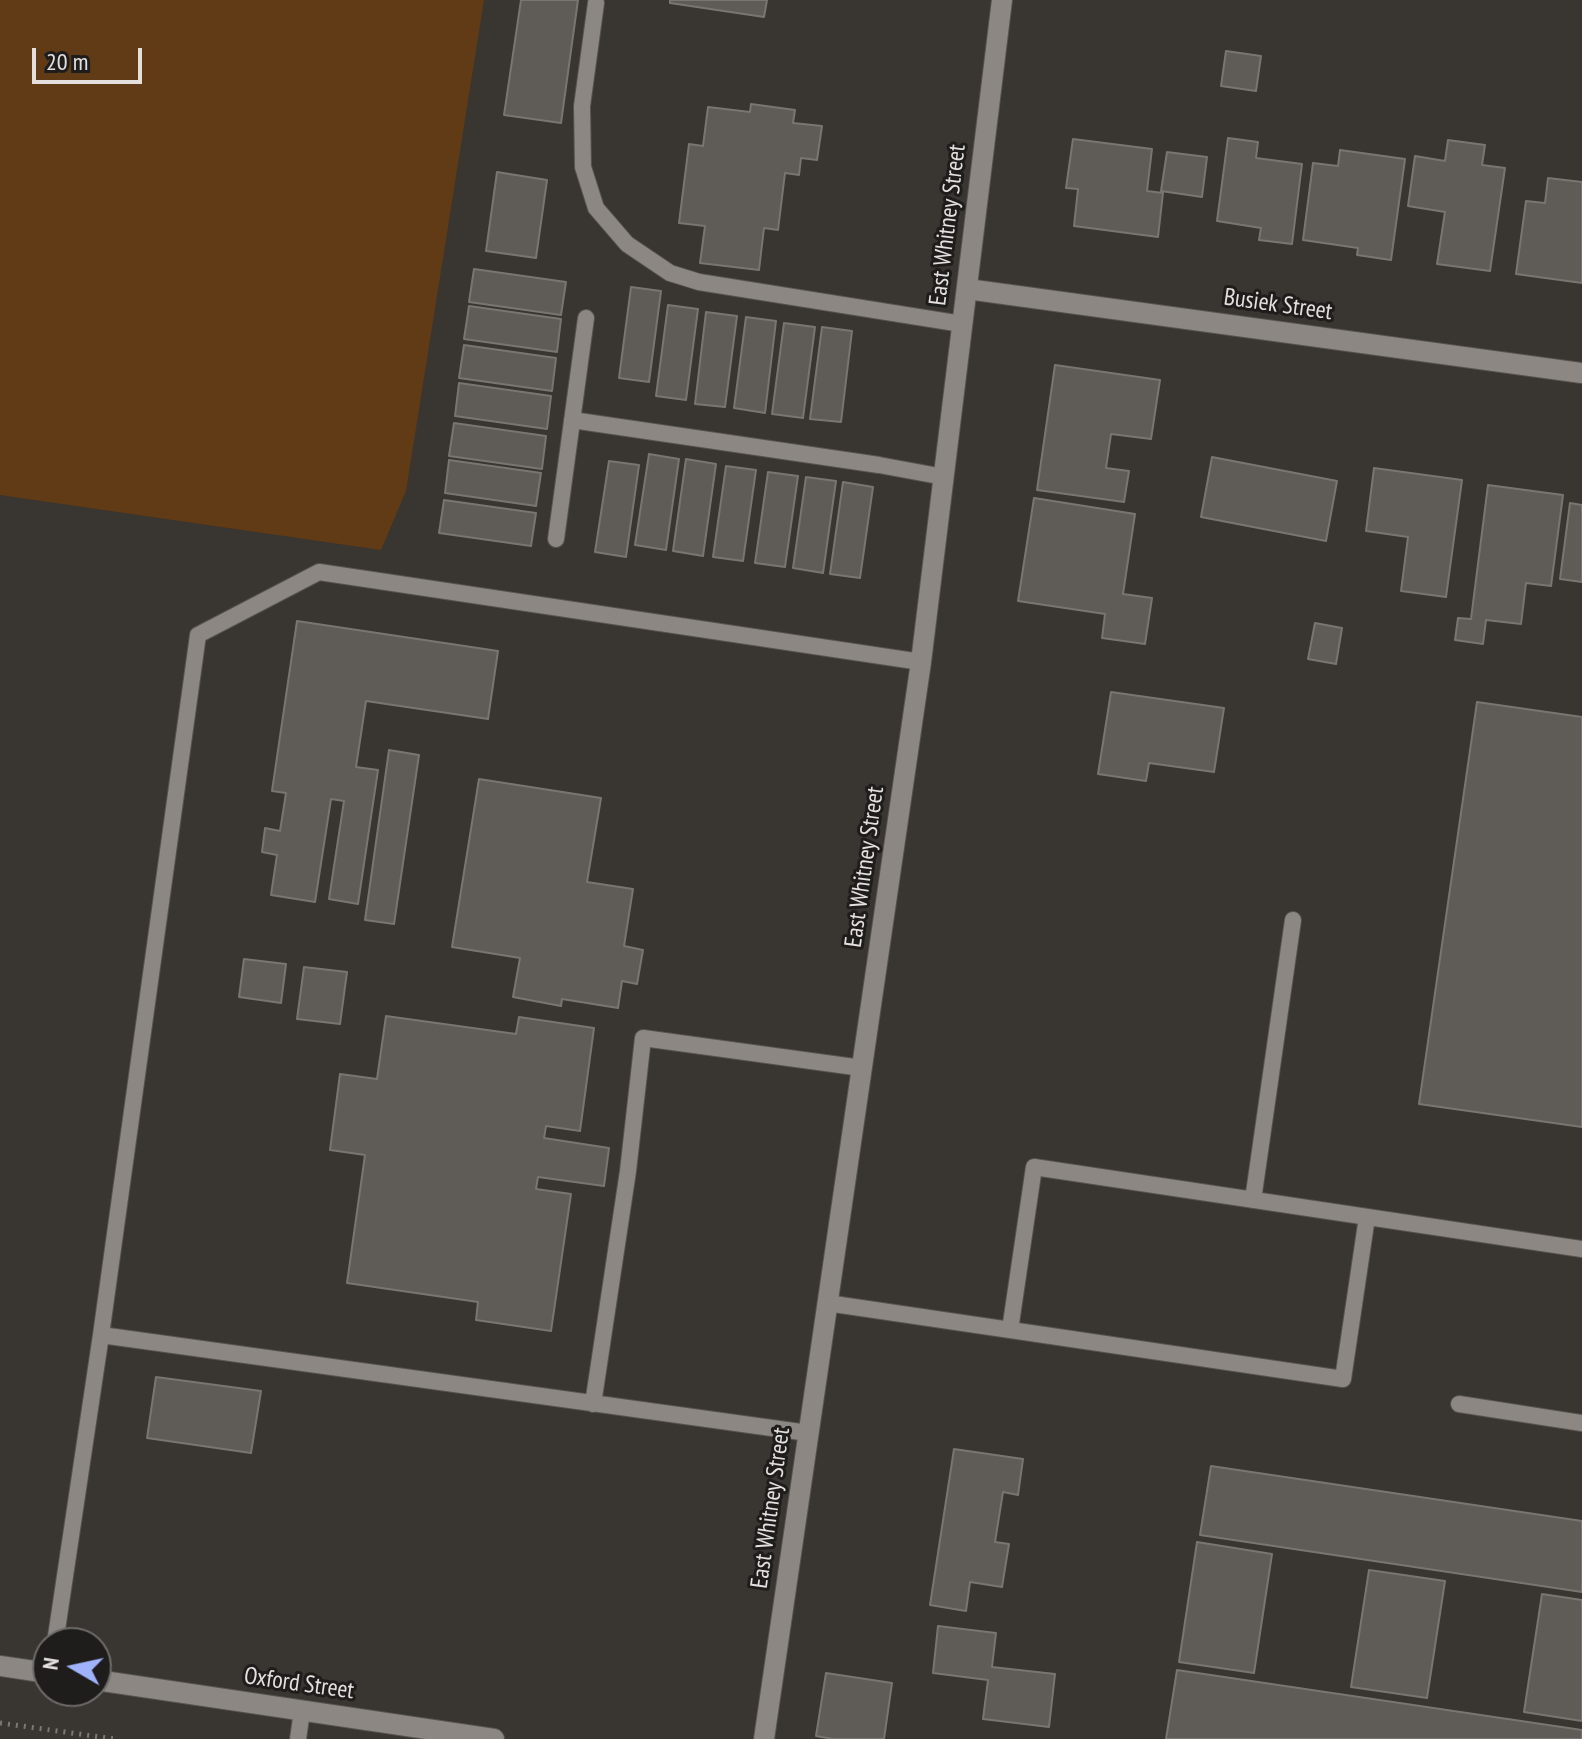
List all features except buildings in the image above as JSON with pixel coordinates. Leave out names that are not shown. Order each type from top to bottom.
[{"type":"street","name":"East Whitney Street","points":[[764,1739],[921,662],[1002,0]]},
{"type":"street","name":"Busiek Street","points":[[967,289],[1582,373]]},
{"type":"street","points":[[0,1666],[32,1671]]},
{"type":"street","name":"Oxford Street","points":[[112,1682],[494,1739]]},
{"type":"lane","points":[[596,3],[582,106],[583,167],[596,208],[627,244],[670,273],[699,282],[962,324]]},
{"type":"lane","points":[[556,539],[586,318]]},
{"type":"lane","points":[[572,420],[944,477]]},
{"type":"lane","points":[[57,1627],[198,635],[319,572],[921,662]]},
{"type":"lane","points":[[1253,1200],[1293,920]]},
{"type":"lane","points":[[593,1404],[628,1171],[643,1038],[862,1068]]},
{"type":"lane","points":[[1010,1330],[1034,1167],[1582,1249]]},
{"type":"lane","points":[[827,1303],[1343,1379],[1367,1217]]},
{"type":"lane","points":[[101,1335],[808,1433]]},
{"type":"lane","points":[[1459,1404],[1582,1423]]},
{"type":"lane","points":[[298,1739],[302,1711]]},
{"type":"path","points":[[0,1723],[115,1739]]},
{"type":"shaded area","points":[[0,0],[484,0],[406,491],[381,550],[0,495]]}]
